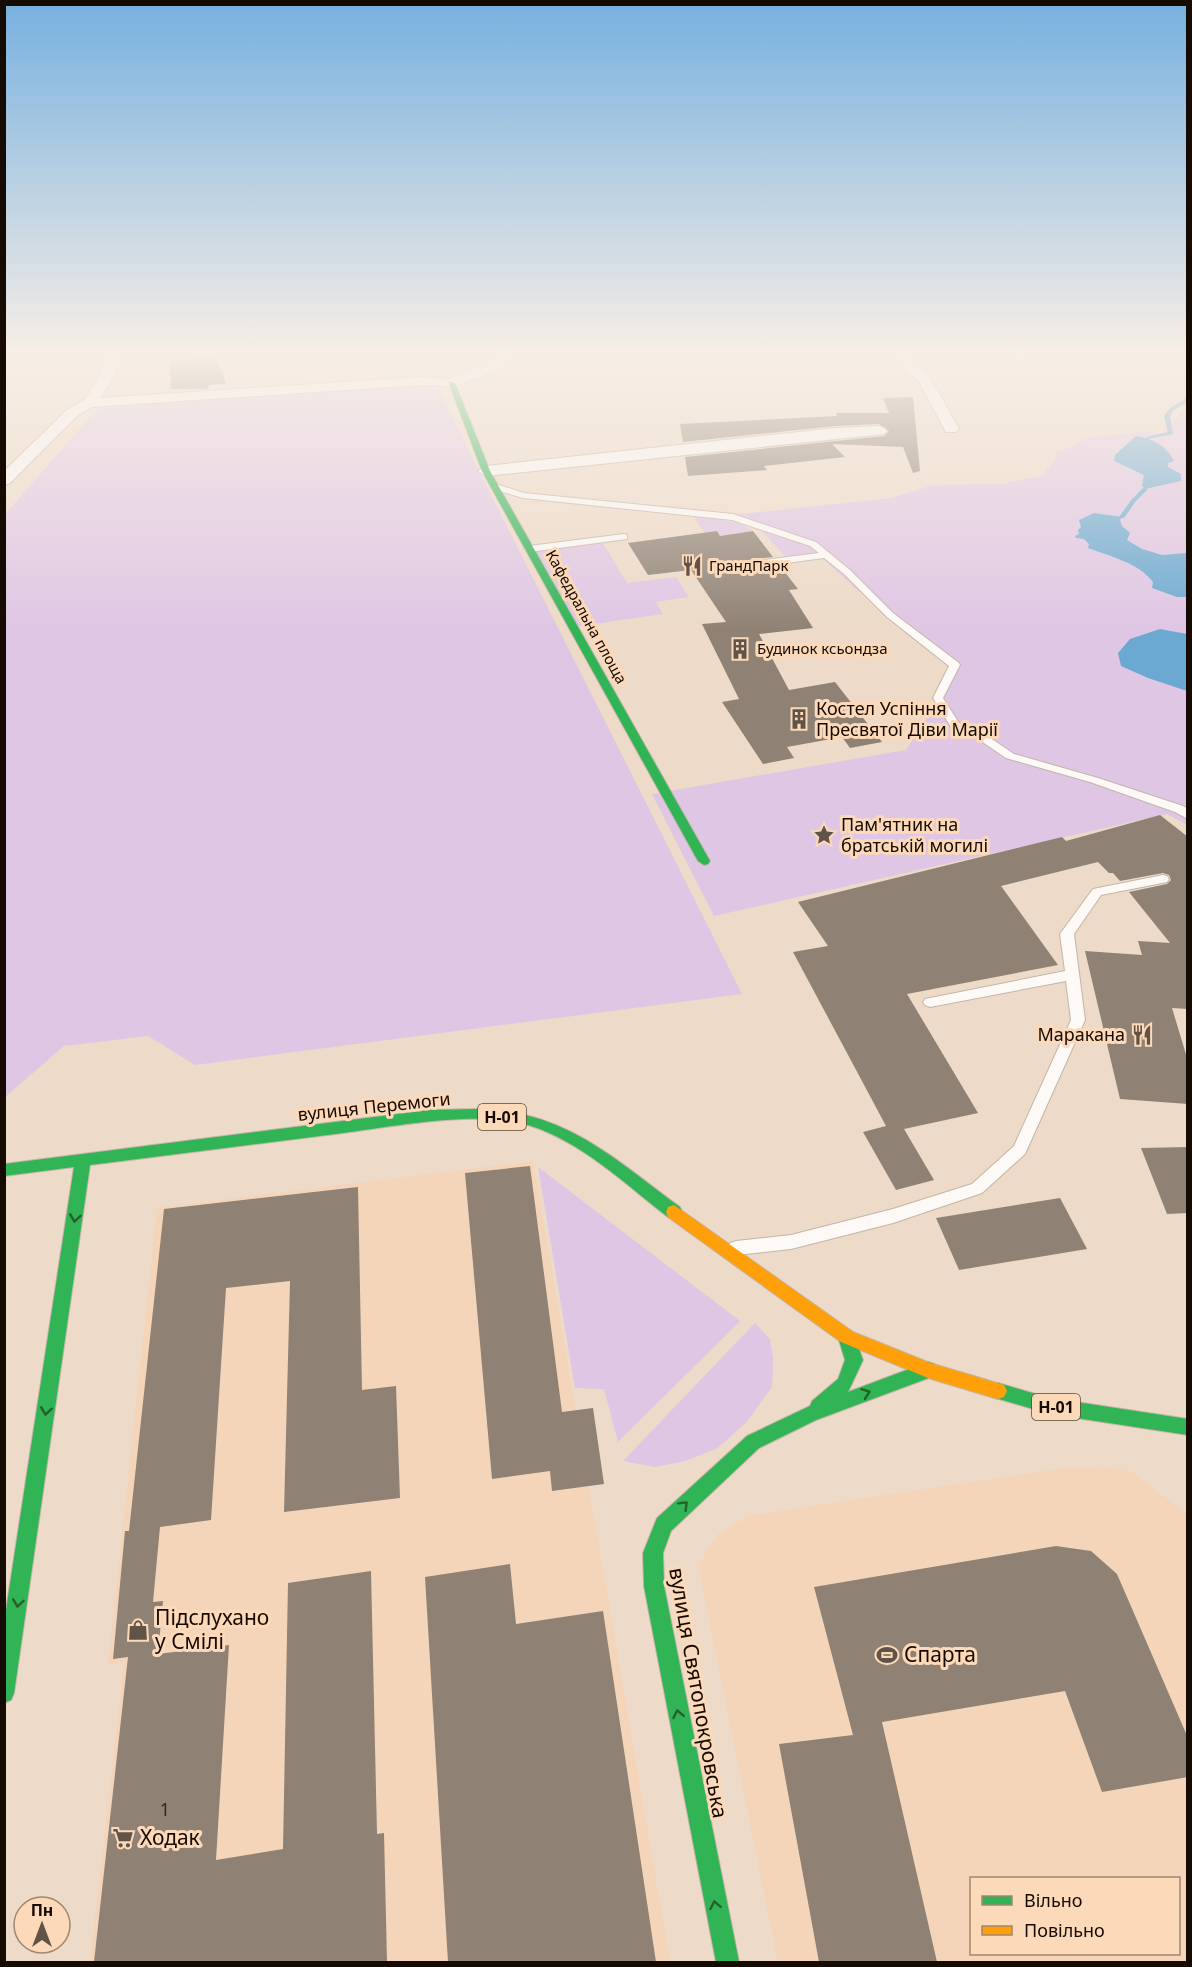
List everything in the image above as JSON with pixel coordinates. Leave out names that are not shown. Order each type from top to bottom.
[{"type":"street","points":[[4,480],[37,448]]},
{"type":"street","name":"Кафедральна площа","points":[[477,448],[486,471],[704,861]]},
{"type":"street","points":[[486,471],[700,448]]},
{"type":"street","name":"вулиця Перемоги","points":[[4,1170],[430,1116],[485,1114],[524,1119],[542,1124],[588,1149],[848,1337],[928,1370]]},
{"type":"street","points":[[4,1693],[8,1652],[83,1160]]},
{"type":"street","points":[[810,1414],[844,1384],[854,1360],[848,1337]]},
{"type":"street","name":"вулиця Святопокровська","points":[[727,1962],[654,1586],[653,1553],[664,1525],[706,1483],[753,1442],[810,1414],[928,1370]]},
{"type":"street","name":"Н-01","points":[[928,1370],[1050,1406],[1188,1427]]},
{"type":"lane","points":[[496,487],[524,495],[733,517],[813,544],[890,615],[955,665],[938,698],[955,725],[982,737],[1010,756],[1094,780],[1119,791],[1179,809],[1188,815]]},
{"type":"lane","points":[[530,549],[624,537]]},
{"type":"lane","points":[[748,565],[826,555]]},
{"type":"lane","points":[[725,1249],[791,1242],[893,1216],[977,1189],[1020,1150],[1078,1020],[1067,934],[1097,892],[1163,879]]},
{"type":"lane","points":[[930,1002],[1071,975]]},
{"type":"shaded area","points":[[63,448],[468,448],[742,994],[195,1065],[148,1036],[64,1046],[5,1097],[4,517]]},
{"type":"shaded area","points":[[1069,448],[1187,448],[1187,825],[1167,814],[714,916],[652,794],[906,750],[961,665],[856,589],[820,556],[788,560],[763,532],[764,530],[724,516],[892,498],[933,485],[1001,484],[1042,476],[1057,457],[1054,452]]},
{"type":"shaded area","points":[[711,517],[741,524],[753,531],[720,536],[717,531],[705,533],[694,518]]},
{"type":"shaded area","points":[[601,540],[627,583],[676,577],[689,597],[656,602],[663,614],[573,627],[529,549]]},
{"type":"shaded area","points":[[533,1161],[670,1962],[90,1962],[124,1662],[108,1665],[157,1208]]},
{"type":"shaded area","points":[[538,1167],[740,1321],[618,1442],[604,1389],[575,1388]]},
{"type":"shaded area","points":[[755,1323],[770,1339],[773,1358],[772,1387],[746,1423],[716,1449],[685,1461],[655,1467],[623,1461]]},
{"type":"shaded area","points":[[1063,1468],[1128,1469],[1187,1514],[1187,1962],[778,1962],[698,1565],[718,1534],[748,1516]]},
{"type":"water","points":[[1123,448],[1164,448],[1174,461],[1168,463],[1168,467],[1181,474],[1181,481],[1145,489],[1142,486],[1144,475],[1114,461],[1115,455]]},
{"type":"water","points":[[1094,513],[1122,517],[1120,520],[1122,526],[1130,533],[1127,540],[1142,549],[1162,555],[1187,553],[1187,597],[1177,597],[1152,588],[1153,582],[1140,570],[1088,548],[1089,544],[1084,539],[1076,538],[1081,527],[1079,520]]},
{"type":"water","points":[[1160,629],[1187,634],[1187,691],[1121,666],[1118,653],[1130,639]]},
{"type":"building","points":[[772,448],[836,448],[845,457],[764,466],[767,470],[688,476],[685,457]]},
{"type":"building","points":[[903,448],[918,448],[920,471],[913,473]]},
{"type":"building","points":[[717,531],[720,536],[753,531],[773,557],[748,560],[741,566],[748,570],[780,566],[798,589],[789,590],[813,628],[759,634],[789,690],[835,682],[882,742],[850,748],[842,737],[787,747],[794,758],[763,764],[722,702],[739,699],[702,624],[726,622],[691,570],[648,575],[628,543]]},
{"type":"building","points":[[1160,815],[1188,837],[1188,1009],[1172,1008],[1188,1061],[1188,1104],[1120,1099],[1085,951],[1142,955],[1138,941],[1170,943],[1129,892],[1167,884],[1171,880],[1169,875],[1163,873],[1120,881],[1098,862],[1001,886],[1058,965],[907,994],[978,1113],[904,1129],[934,1180],[896,1190],[863,1132],[886,1126],[793,952],[828,946],[798,902],[1062,837],[1066,841]]},
{"type":"building","points":[[1188,1147],[1188,1213],[1167,1214],[1141,1148]]},
{"type":"building","points":[[530,1166],[562,1412],[593,1408],[604,1484],[552,1491],[550,1471],[492,1479],[465,1173]]},
{"type":"building","points":[[358,1187],[362,1390],[396,1386],[400,1498],[284,1512],[290,1281],[226,1288],[211,1520],[160,1527],[153,1602],[163,1601],[158,1654],[229,1645],[216,1860],[283,1849],[288,1583],[371,1571],[377,1834],[384,1833],[387,1962],[94,1962],[128,1657],[113,1659],[125,1531],[129,1531],[164,1209]]},
{"type":"building","points":[[1060,1198],[1087,1249],[959,1270],[936,1218]]},
{"type":"building","points":[[1056,1546],[1091,1551],[1117,1574],[1188,1738],[1188,1777],[1102,1792],[1065,1691],[882,1722],[937,1962],[819,1962],[779,1744],[853,1735],[814,1587]]},
{"type":"building","points":[[510,1564],[516,1624],[603,1611],[656,1962],[448,1962],[425,1577]]},
{"type":"waterway","points":[[1122,517],[1145,489]]},
{"type":"traffic: fast","points":[[477,448],[486,471],[704,861]]},
{"type":"traffic: fast","points":[[4,1170],[430,1116],[502,1115],[526,1119],[564,1134],[603,1159],[674,1212]]},
{"type":"traffic: fast","points":[[4,1693],[83,1160]]},
{"type":"traffic: fast","points":[[818,1407],[844,1384],[854,1360],[847,1337]]},
{"type":"traffic: fast","points":[[727,1962],[654,1586],[653,1553],[664,1525],[753,1442],[810,1414],[928,1370]]},
{"type":"traffic: fast","points":[[998,1391],[1050,1406],[1188,1427]]},
{"type":"traffic: slow","points":[[674,1212],[847,1337],[928,1370],[998,1391]]},
{"type":"place","name":"ГрандПарк","points":[[692,566]]},
{"type":"place","name":"Будинок ксьондза","points":[[740,649]]},
{"type":"place","name":"Костел Успіння Пресвятої Діви Марії","points":[[799,719]]},
{"type":"place","name":"Пам'ятник на братській могилі","points":[[824,835]]},
{"type":"place","name":"Маракана","points":[[1142,1035]]},
{"type":"place","name":"Підслухано у Смілі","points":[[138,1630]]},
{"type":"place","name":"Спарта","points":[[887,1655]]},
{"type":"place","name":"Ходак","points":[[123,1838]]}]
